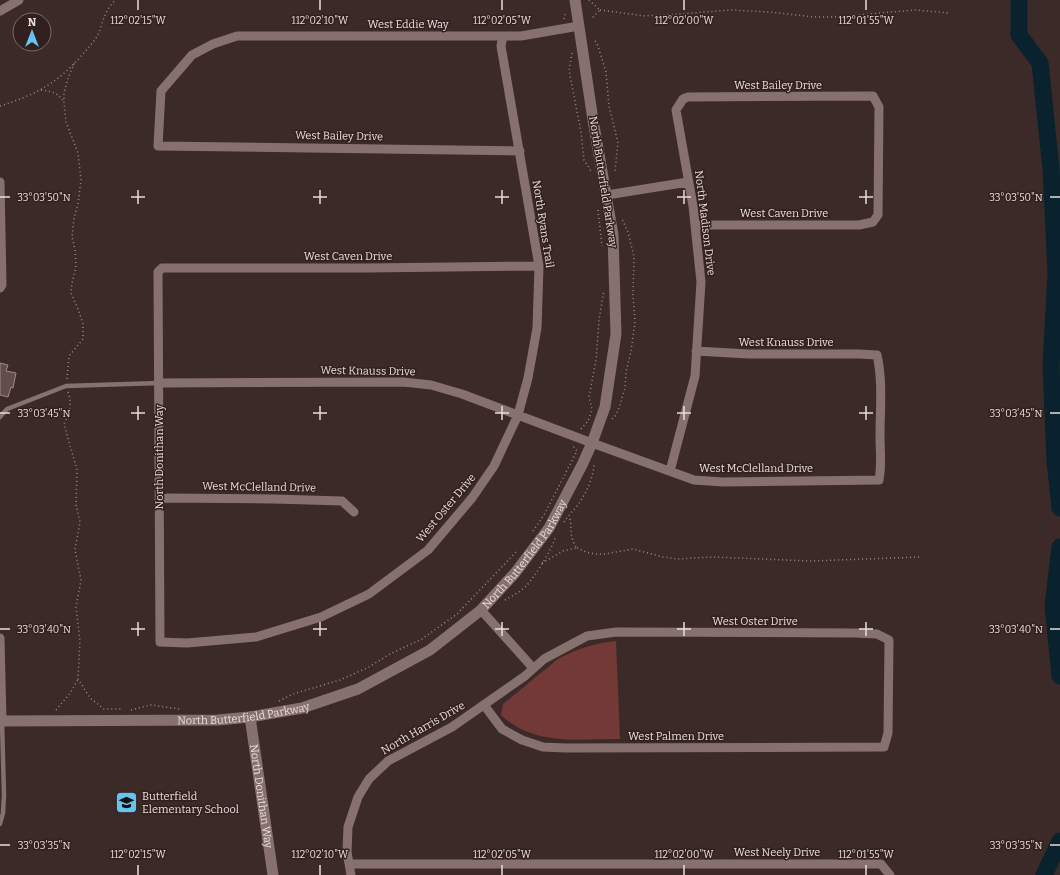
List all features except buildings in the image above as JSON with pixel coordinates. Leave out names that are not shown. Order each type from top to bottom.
[{"type":"street","points":[[0,11],[19,0]]},
{"type":"street","name":"North Butterfield Parkway","points":[[1,721],[218,720],[250,717],[302,708],[358,690],[430,650],[481,610],[515,573],[549,528],[592,443],[605,407],[616,334],[613,235],[593,120],[575,0]]},
{"type":"street","name":"West Eddie Way","points":[[158,146],[161,91],[192,54],[213,44],[237,36],[521,36],[579,26]]},
{"type":"street","name":"North Ryans Trail","points":[[503,36],[501,46],[539,266],[537,328],[528,378],[518,415]]},
{"type":"street","name":"West Bailey Drive","points":[[683,98],[873,96],[879,107],[878,215],[873,222]]},
{"type":"street","name":"North Madison Drive","points":[[670,471],[695,376],[701,282],[695,225],[676,110],[683,98]]},
{"type":"street","name":"West Bailey Drive","points":[[158,146],[520,151]]},
{"type":"street","points":[[607,195],[688,182]]},
{"type":"street","points":[[0,183],[2,285],[0,288]]},
{"type":"street","name":"West Caven Drive","points":[[695,225],[859,224],[873,222]]},
{"type":"street","name":"West Caven Drive","points":[[158,272],[162,268],[539,266]]},
{"type":"street","name":"North Donithan Way","points":[[158,272],[160,642]]},
{"type":"street","name":"West Knauss Drive","points":[[696,351],[748,354],[876,355],[880,370],[882,468],[879,480]]},
{"type":"street","name":"West Knauss Drive","points":[[158,383],[403,382],[431,385],[462,394],[592,443]]},
{"type":"street","name":"West Oster Drive","points":[[160,642],[186,643],[256,637],[321,617],[369,594],[428,550],[472,498],[494,466],[518,415]]},
{"type":"street","name":"West McClelland Drive","points":[[592,443],[694,480],[723,482],[879,480]]},
{"type":"street","name":"West McClelland Drive","points":[[159,500],[167,498],[342,501],[354,512]]},
{"type":"street","points":[[481,610],[533,668]]},
{"type":"street","name":"West Oster Drive","points":[[533,668],[544,659],[587,636],[616,632],[877,634],[889,640],[888,734],[884,748]]},
{"type":"street","points":[[0,638],[1,721]]},
{"type":"street","name":"North Harris Drive","points":[[351,875],[347,852],[348,827],[358,797],[369,779],[388,761],[452,727],[525,676],[533,668]]},
{"type":"street","name":"West Palmen Drive","points":[[484,705],[502,728],[522,740],[544,747],[884,748]]},
{"type":"street","name":"North Donithan Way","points":[[250,717],[273,875]]},
{"type":"street","name":"West Neely Drive","points":[[349,864],[881,864],[890,874]]},
{"type":"lane","points":[[0,417],[7,409],[66,386],[158,383]]},
{"type":"lane","points":[[0,824],[3,813],[4,795],[1,721]]},
{"type":"path","points":[[0,106],[41,90],[65,74],[95,39],[102,27],[106,12],[115,0]]},
{"type":"path","points":[[589,0],[600,10],[646,16],[730,10],[828,17],[848,17],[910,11],[949,12]]},
{"type":"path","points":[[566,29],[564,18],[567,10]]},
{"type":"path","points":[[591,19],[600,10]]},
{"type":"path","points":[[595,41],[606,72],[609,106],[618,144],[615,171]]},
{"type":"path","points":[[572,51],[569,70],[584,160],[593,173]]},
{"type":"path","points":[[41,90],[59,95],[64,102]]},
{"type":"path","points":[[597,204],[603,250]]},
{"type":"path","points":[[611,421],[616,415],[624,396],[626,372],[632,351],[635,322],[633,295],[634,257],[628,232],[622,219]]},
{"type":"path","points":[[573,445],[572,436],[588,421],[592,409],[589,397],[596,360],[599,320],[605,285]]},
{"type":"path","points":[[569,515],[571,537],[577,548]]},
{"type":"path","points":[[541,564],[563,551],[577,548],[596,554],[605,554],[632,549],[663,557],[678,559],[713,557],[810,561],[921,557]]},
{"type":"path","points":[[46,720],[56,711],[71,692],[78,679]]},
{"type":"shaded area","points":[[616,641],[620,739],[573,740],[542,736],[528,732],[514,725],[501,715],[503,704],[558,659],[586,647]]},
{"type":"waterway","points":[[1019,0],[1019,35],[1040,63],[1051,169],[1056,273],[1051,366],[1055,460],[1060,508]]},
{"type":"waterway","points":[[1060,547],[1053,606],[1060,676]]},
{"type":"waterway","points":[[1044,875],[1060,841]]},
{"type":"place","name":"Butterfield Elementary School","points":[[126,802]]}]
